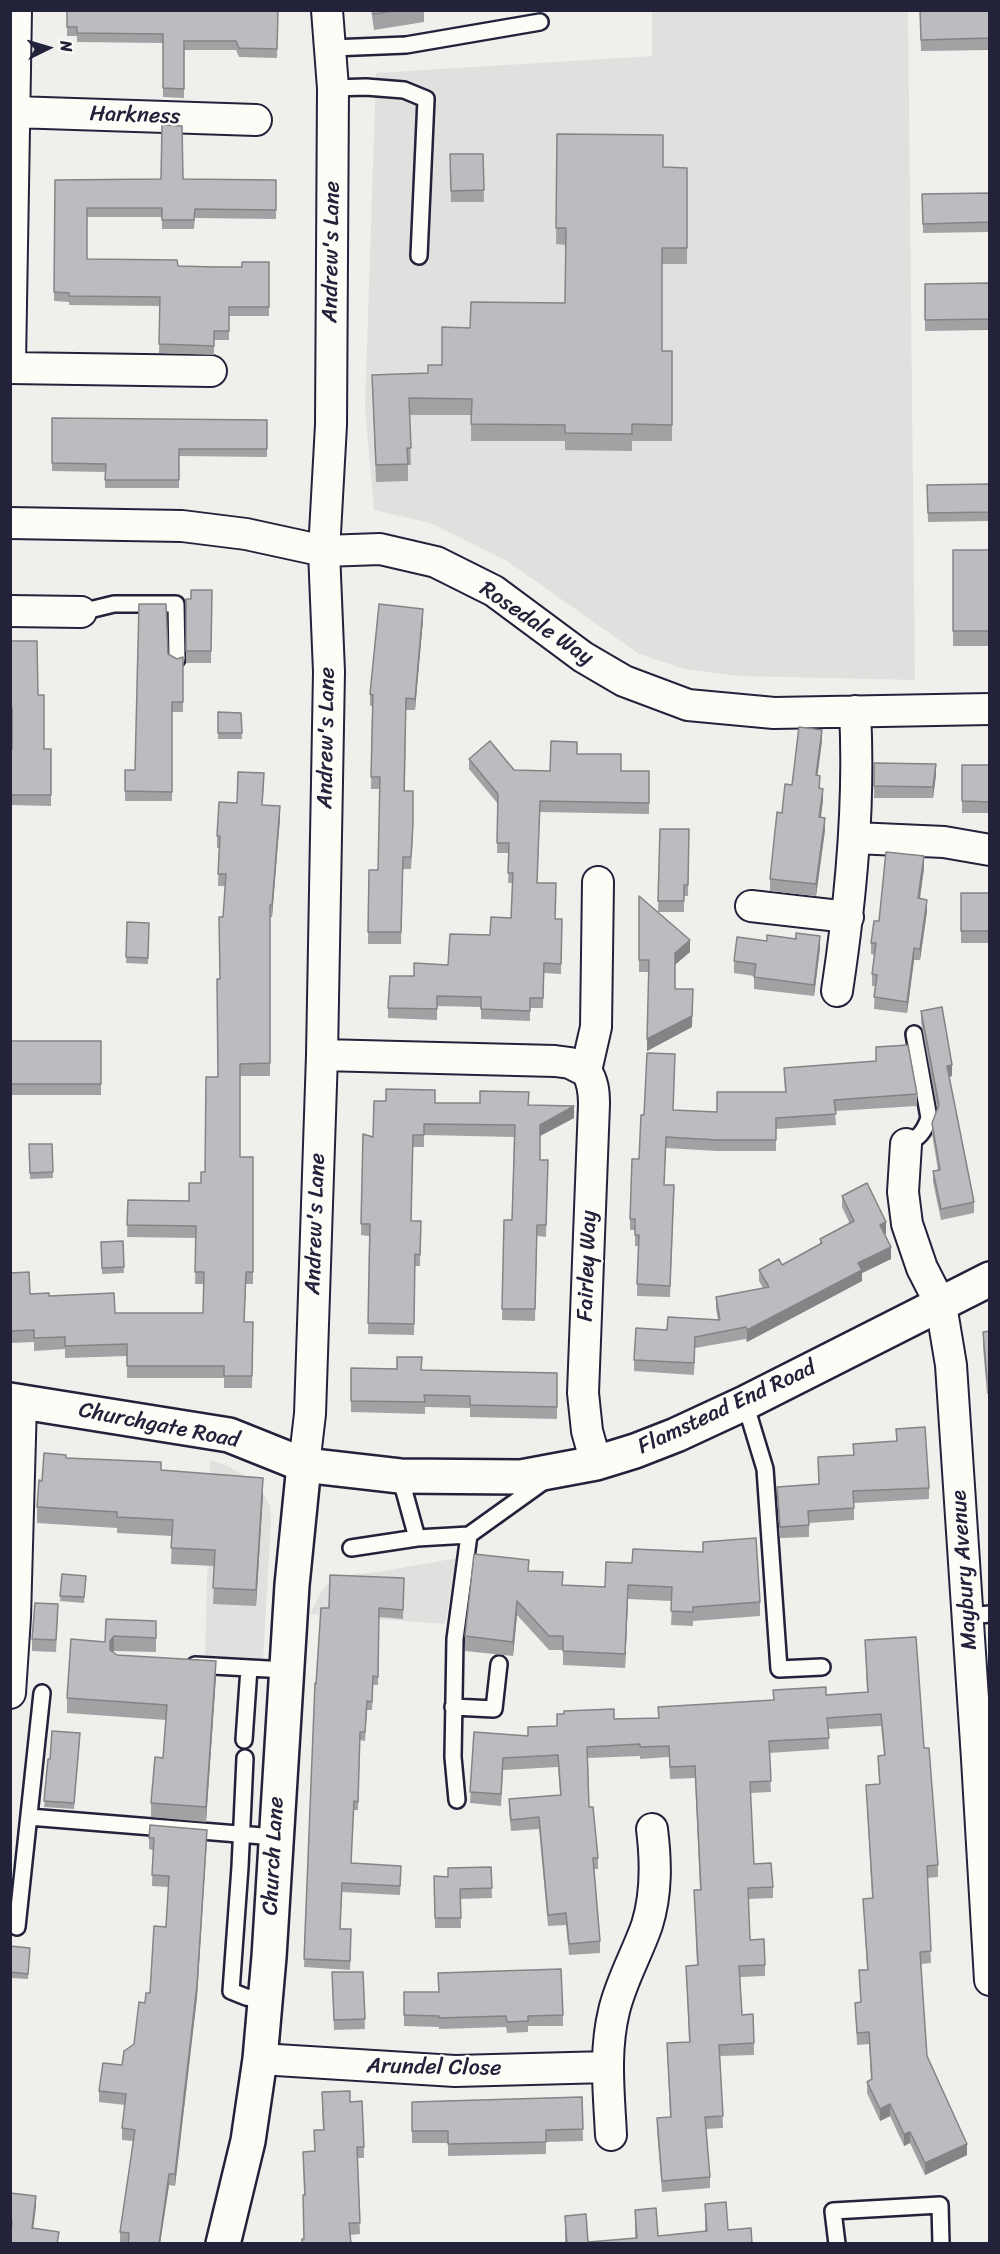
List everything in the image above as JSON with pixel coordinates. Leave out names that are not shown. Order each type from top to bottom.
[{"type":"main road","name":"Flamstead End Road","points":[[304,1465],[400,1476],[521,1477],[596,1463],[676,1435],[745,1403],[990,1279]]},
{"type":"main road","name":"Churchgate Road","points":[[16,1401],[229,1435],[304,1465]]},
{"type":"main road","name":"Church Lane","points":[[223,2244],[248,2141],[260,2059],[286,1670],[304,1465]]},
{"type":"street","points":[[10,363],[16,10]]},
{"type":"street","name":"Andrew's Lane","points":[[304,1465],[310,1414],[322,1055],[329,672],[324,551],[331,425],[333,88],[332,48],[327,10]]},
{"type":"street","name":"Harkness","points":[[15,112],[256,120]]},
{"type":"street","points":[[10,369],[211,371]]},
{"type":"street","name":"Rosedale Way","points":[[10,523],[182,526],[246,534],[324,551],[380,549],[436,562],[494,591],[583,657],[624,681],[688,705],[774,713],[990,709]]},
{"type":"street","points":[[10,611],[81,612]]},
{"type":"street","points":[[837,991],[848,917],[855,838],[857,752],[855,711]]},
{"type":"street","points":[[855,838],[944,842],[990,850]]},
{"type":"street","name":"Fairley Way","points":[[596,1463],[587,1431],[583,1393],[594,1104],[591,1077],[586,1071],[596,1027],[598,882]]},
{"type":"street","points":[[751,906],[848,917]]},
{"type":"street","points":[[322,1055],[555,1061],[570,1063],[586,1071]]},
{"type":"street","name":"Maybury Avenue","points":[[906,1144],[903,1192],[907,1224],[917,1257],[941,1305],[951,1365],[979,1615],[990,1980]]},
{"type":"street","points":[[10,1693],[15,1617],[16,1401]]},
{"type":"street","points":[[611,2135],[608,2067],[614,2010],[647,1923],[652,1902],[656,1860],[652,1829]]},
{"type":"street","name":"Arundel Close","points":[[260,2059],[455,2072],[608,2067]]},
{"type":"lane","points":[[332,48],[406,45],[540,22]]},
{"type":"lane","points":[[333,88],[366,87],[404,90],[426,99],[419,256]]},
{"type":"lane","points":[[81,612],[114,604],[176,604],[177,659]]},
{"type":"lane","points":[[906,1144],[917,1139],[924,1131],[928,1118],[914,1034]]},
{"type":"lane","points":[[745,1403],[765,1468],[779,1669],[822,1667]]},
{"type":"lane","points":[[351,1548],[417,1538],[469,1535],[562,1469]]},
{"type":"lane","points":[[400,1476],[417,1538]]},
{"type":"lane","points":[[458,1800],[453,1757],[455,1639],[469,1535]]},
{"type":"lane","points":[[184,1664],[286,1670]]},
{"type":"lane","points":[[453,1707],[494,1709],[499,1664]]},
{"type":"lane","points":[[244,1740],[249,1668]]},
{"type":"lane","points":[[17,1927],[42,1693]]},
{"type":"lane","points":[[245,1758],[231,1991],[246,1997],[265,2000]]},
{"type":"lane","points":[[29,1817],[275,1837]]},
{"type":"lane","points":[[837,2244],[833,2211],[940,2205],[941,2244]]},
{"type":"shaded area","points":[[652,11],[908,11],[915,680],[737,676],[685,669],[639,654],[507,561],[430,523],[374,510],[365,408],[376,73],[652,56]]},
{"type":"shaded area","points":[[210,1460],[228,1466],[250,1479],[265,1496],[270,1506],[263,1663],[205,1659]]},
{"type":"shaded area","points":[[457,1558],[445,1624],[310,1614],[322,1590],[332,1580],[346,1575],[378,1572]]},
{"type":"building","points":[[67,10],[278,10],[277,49],[239,48],[236,41],[184,41],[184,89],[163,88],[163,34],[77,33],[77,27],[67,27]]},
{"type":"building","points":[[374,10],[399,10],[374,14]]},
{"type":"building","points":[[920,10],[990,10],[990,38],[921,40]]},
{"type":"building","points":[[162,125],[182,126],[183,179],[276,180],[276,210],[195,209],[194,220],[162,220],[162,208],[87,208],[87,259],[177,260],[178,266],[215,267],[242,267],[242,262],[269,262],[269,307],[229,307],[229,331],[214,331],[214,346],[159,344],[160,297],[69,296],[69,293],[54,292],[55,180],[161,179]]},
{"type":"building","points":[[557,134],[663,135],[663,167],[687,168],[687,248],[662,248],[662,351],[672,351],[672,425],[632,424],[632,434],[565,433],[565,425],[471,424],[472,399],[409,398],[411,448],[407,448],[408,464],[376,465],[372,375],[428,373],[428,365],[442,365],[442,327],[470,328],[471,302],[565,303],[566,228],[556,228]]},
{"type":"building","points":[[450,154],[483,154],[484,190],[451,191]]},
{"type":"building","points":[[990,193],[990,222],[923,224],[922,194]]},
{"type":"building","points":[[990,283],[990,319],[925,320],[925,284]]},
{"type":"building","points":[[52,418],[267,420],[267,449],[179,449],[179,480],[105,480],[106,464],[52,463]]},
{"type":"building","points":[[990,484],[990,512],[928,513],[927,485]]},
{"type":"building","points":[[953,550],[990,550],[990,631],[953,631]]},
{"type":"building","points":[[191,590],[212,590],[211,651],[186,651],[186,599],[191,599]]},
{"type":"building","points":[[139,604],[166,604],[168,654],[177,659],[183,657],[183,702],[172,702],[172,792],[125,791],[125,770],[135,770]]},
{"type":"building","points":[[379,604],[423,609],[415,699],[406,698],[404,791],[413,791],[413,824],[411,857],[403,857],[401,932],[368,932],[369,870],[378,870],[380,777],[371,777],[373,695],[370,694]]},
{"type":"building","points":[[10,641],[37,641],[38,695],[44,695],[44,749],[51,749],[51,795],[10,795],[12,708],[10,708]]},
{"type":"building","points":[[218,712],[241,713],[242,733],[218,733]]},
{"type":"building","points":[[799,727],[822,730],[816,775],[820,776],[819,788],[823,789],[819,817],[825,818],[816,884],[770,879],[777,812],[782,813],[785,784],[792,785]]},
{"type":"building","points":[[490,741],[514,770],[550,771],[551,741],[577,742],[577,754],[621,754],[621,771],[649,771],[649,803],[540,801],[537,883],[556,883],[555,919],[562,919],[561,964],[544,963],[543,998],[530,998],[530,1011],[481,1009],[481,997],[437,996],[437,1009],[388,1008],[390,976],[414,976],[414,963],[448,965],[450,934],[490,935],[491,917],[511,918],[513,873],[508,873],[509,843],[497,843],[498,794],[469,759]]},
{"type":"building","points":[[874,763],[936,764],[933,787],[874,786]]},
{"type":"building","points":[[962,765],[990,765],[990,802],[962,801]]},
{"type":"building","points":[[238,772],[264,773],[262,805],[280,806],[272,905],[270,905],[270,1063],[240,1064],[240,1157],[253,1157],[253,1272],[246,1272],[244,1322],[253,1322],[252,1376],[224,1376],[224,1366],[127,1366],[127,1344],[65,1346],[65,1337],[34,1338],[34,1330],[10,1331],[10,1273],[29,1272],[30,1294],[49,1293],[49,1296],[114,1293],[115,1313],[203,1313],[204,1272],[195,1272],[196,1226],[127,1225],[128,1200],[189,1201],[189,1183],[201,1183],[201,1172],[205,1172],[206,1077],[218,1077],[219,917],[223,917],[226,874],[218,874],[219,802],[237,803]]},
{"type":"building","points":[[660,829],[689,829],[688,885],[684,885],[684,901],[658,901]]},
{"type":"building","points":[[886,852],[924,856],[918,898],[927,900],[920,949],[914,948],[907,1002],[874,997],[877,975],[872,974],[876,943],[871,943],[874,921],[879,921]]},
{"type":"building","points":[[989,887],[990,931],[961,931],[961,893],[989,893]]},
{"type":"building","points":[[639,896],[690,940],[675,953],[675,989],[693,989],[692,1016],[647,1039],[649,960],[639,960]]},
{"type":"building","points":[[127,922],[149,923],[148,958],[126,957]]},
{"type":"building","points":[[796,933],[820,936],[814,985],[754,977],[756,964],[734,961],[737,937],[767,941],[767,935],[796,939]]},
{"type":"building","points":[[942,1007],[952,1065],[947,1066],[974,1202],[941,1209],[933,1171],[940,1170],[932,1123],[939,1105],[921,1011]]},
{"type":"building","points":[[10,1041],[101,1041],[101,1084],[10,1084]]},
{"type":"building","points":[[908,1045],[917,1094],[834,1100],[836,1114],[776,1118],[776,1140],[666,1137],[664,1185],[674,1185],[670,1286],[637,1284],[639,1235],[635,1235],[635,1219],[630,1219],[632,1159],[639,1159],[647,1053],[675,1054],[673,1110],[717,1112],[717,1092],[786,1092],[784,1068],[876,1061],[876,1047]]},
{"type":"building","points":[[386,1089],[435,1090],[435,1103],[480,1103],[480,1091],[529,1092],[528,1105],[574,1106],[540,1125],[540,1160],[548,1160],[546,1225],[537,1225],[535,1309],[502,1309],[504,1220],[512,1220],[515,1125],[424,1124],[424,1135],[413,1135],[411,1221],[421,1221],[420,1255],[415,1254],[414,1324],[368,1323],[370,1224],[361,1224],[363,1134],[373,1137],[374,1101],[386,1101]]},
{"type":"building","points":[[29,1144],[52,1144],[53,1172],[30,1173]]},
{"type":"building","points":[[867,1183],[886,1222],[880,1225],[891,1247],[858,1263],[862,1270],[747,1330],[746,1327],[695,1337],[694,1363],[634,1360],[636,1328],[667,1330],[668,1317],[720,1320],[716,1297],[769,1287],[759,1270],[779,1259],[782,1265],[822,1243],[820,1239],[854,1221],[842,1196]]},
{"type":"building","points":[[123,1241],[124,1267],[102,1268],[101,1242]]},
{"type":"building","points":[[990,1331],[990,1379],[987,1379],[983,1332]]},
{"type":"building","points":[[397,1357],[422,1357],[421,1370],[557,1373],[557,1407],[470,1405],[470,1396],[424,1395],[425,1402],[351,1401],[351,1368],[397,1369]]},
{"type":"building","points":[[925,1427],[929,1488],[853,1491],[854,1508],[808,1511],[809,1525],[780,1527],[777,1487],[819,1484],[818,1457],[854,1455],[853,1444],[897,1441],[896,1429]]},
{"type":"building","points":[[44,1453],[66,1455],[66,1458],[161,1462],[161,1470],[263,1478],[256,1590],[213,1588],[215,1550],[171,1548],[173,1520],[117,1517],[117,1512],[37,1507]]},
{"type":"building","points":[[756,1538],[760,1602],[693,1607],[693,1612],[671,1611],[672,1587],[628,1585],[625,1654],[563,1651],[563,1636],[549,1636],[517,1601],[513,1642],[465,1636],[474,1554],[529,1560],[528,1571],[563,1572],[562,1585],[605,1587],[606,1562],[632,1563],[633,1549],[703,1552],[703,1542]]},
{"type":"building","points":[[62,1574],[86,1576],[84,1597],[60,1596]]},
{"type":"building","points":[[330,1575],[404,1578],[403,1610],[379,1608],[378,1677],[373,1676],[372,1702],[367,1701],[365,1732],[360,1732],[358,1802],[354,1801],[351,1863],[401,1866],[400,1886],[342,1883],[340,1929],[351,1929],[350,1961],[304,1959],[315,1683],[321,1608],[329,1608]]},
{"type":"building","points":[[35,1603],[58,1604],[56,1640],[32,1639]]},
{"type":"building","points":[[106,1619],[156,1621],[156,1638],[114,1636],[110,1641],[110,1650],[117,1655],[216,1661],[206,1807],[151,1803],[155,1757],[163,1758],[167,1705],[67,1698],[71,1639],[105,1642]]},
{"type":"building","points":[[916,1637],[924,1748],[929,1748],[938,1865],[927,1866],[931,1951],[920,1952],[927,2056],[967,2144],[925,2163],[910,2132],[904,2134],[890,2104],[880,2109],[867,2082],[872,2079],[869,2032],[857,2033],[855,2003],[861,2002],[859,1970],[868,1970],[863,1899],[873,1898],[866,1785],[880,1784],[878,1756],[885,1755],[881,1714],[827,1718],[829,1738],[769,1741],[771,1781],[750,1782],[754,1864],[771,1863],[773,1887],[748,1888],[750,1940],[764,1939],[765,1965],[739,1966],[742,2015],[753,2014],[754,2043],[719,2045],[723,2116],[705,2117],[710,2177],[662,2181],[657,2118],[671,2117],[667,2043],[690,2042],[686,1966],[698,1965],[694,1890],[701,1890],[695,1766],[670,1767],[669,1746],[640,1747],[640,1744],[587,1747],[589,1807],[593,1807],[598,1858],[593,1858],[600,1941],[569,1944],[566,1913],[548,1915],[539,1817],[511,1820],[509,1799],[561,1795],[558,1755],[503,1758],[501,1794],[470,1792],[474,1732],[528,1736],[528,1727],[557,1726],[557,1714],[564,1714],[564,1711],[614,1709],[614,1719],[659,1718],[658,1707],[774,1700],[773,1690],[826,1687],[826,1695],[868,1692],[865,1640]]},
{"type":"building","points":[[52,1731],[80,1733],[74,1803],[44,1801]]},
{"type":"building","points":[[150,1825],[207,1830],[197,1985],[175,2174],[169,2174],[159,2244],[128,2244],[129,2233],[120,2232],[135,2130],[122,2128],[126,2094],[99,2091],[103,2063],[122,2065],[124,2051],[134,2044],[139,2002],[145,2003],[146,1993],[150,1993],[154,1926],[166,1927],[169,1876],[152,1875],[154,1838],[149,1838]]},
{"type":"building","points":[[491,1867],[492,1888],[460,1889],[461,1918],[435,1918],[434,1876],[448,1877],[448,1868]]},
{"type":"building","points":[[10,1946],[30,1948],[28,1974],[10,1972]]},
{"type":"building","points":[[561,1969],[563,2015],[528,2016],[528,2021],[507,2022],[506,2016],[439,2018],[439,2016],[404,2015],[404,1992],[439,1992],[438,1973]]},
{"type":"building","points":[[332,1972],[363,1972],[365,2019],[334,2020]]},
{"type":"building","points":[[350,2091],[350,2102],[362,2101],[364,2147],[357,2147],[360,2223],[349,2223],[351,2244],[302,2244],[302,2239],[304,2239],[303,2195],[305,2195],[303,2152],[315,2151],[314,2130],[324,2130],[322,2092]]},
{"type":"building","points":[[582,2097],[583,2129],[546,2130],[546,2142],[448,2144],[448,2131],[412,2131],[412,2102]]},
{"type":"building","points":[[10,2193],[36,2196],[32,2228],[59,2232],[57,2244],[10,2244],[12,2221],[10,2221]]},
{"type":"building","points":[[726,2202],[728,2230],[751,2228],[752,2244],[567,2244],[565,2216],[586,2214],[588,2242],[637,2238],[635,2210],[656,2208],[658,2236],[707,2231],[705,2204]]}]
